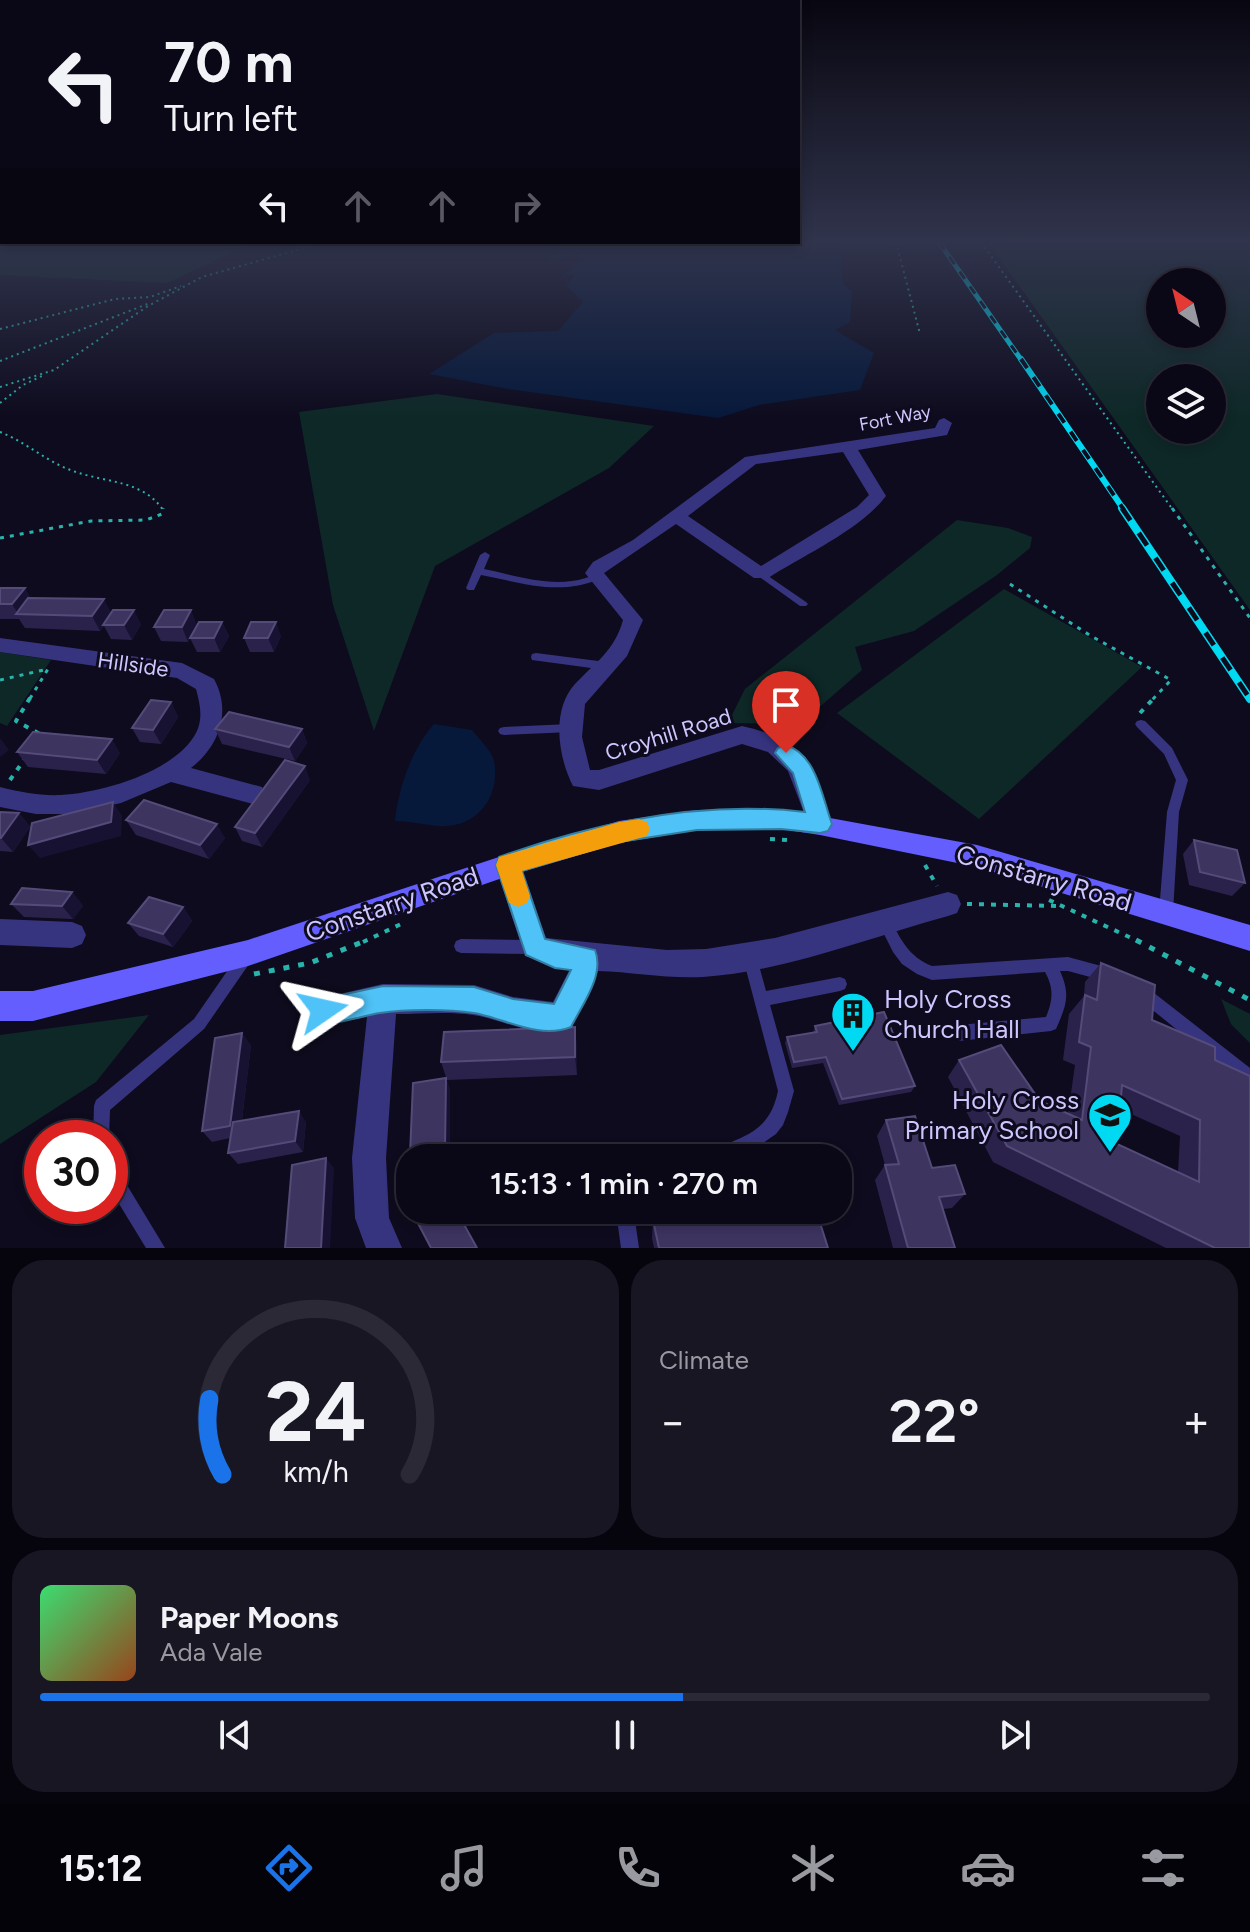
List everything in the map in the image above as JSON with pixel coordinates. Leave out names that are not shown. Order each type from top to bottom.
[{"type":"main road","name":"Constarry Road","points":[[0,1006],[33,1006],[241,964],[508,865],[619,832],[697,820],[781,819],[820,824],[977,856],[1250,938]]},
{"type":"street","name":"Fort Way","points":[[848,447],[943,428],[959,434]]},
{"type":"street","points":[[597,577],[594,573],[600,566],[639,544],[676,516],[751,460],[848,447],[878,496],[863,511],[761,574],[676,516]]},
{"type":"street","name":"Croyhill Road","points":[[597,577],[633,620],[629,637],[609,666],[579,694],[571,728],[571,749],[581,779],[599,780],[742,735],[764,738],[802,769],[820,824]]},
{"type":"street","name":"Hillside","points":[[0,645],[182,671],[196,677],[206,685],[215,711],[207,737],[172,773]]},
{"type":"street","points":[[5,789],[31,805],[70,805],[111,797],[172,773],[253,794]]},
{"type":"street","points":[[508,865],[535,947],[555,955],[586,959],[675,964],[749,956],[948,904]]},
{"type":"street","points":[[0,932],[72,935]]},
{"type":"street","points":[[323,1010],[383,999],[474,1000],[513,1012],[561,1018],[583,976],[586,959]]},
{"type":"street","points":[[383,999],[369,1158],[372,1218],[384,1248]]},
{"type":"lane","points":[[471,588],[485,555]]},
{"type":"lane","points":[[478,571],[568,586],[586,583],[597,577]]},
{"type":"lane","points":[[761,574],[803,604]]},
{"type":"lane","points":[[536,657],[609,666]]},
{"type":"lane","points":[[1141,724],[1168,751],[1182,780],[1173,812],[1166,914]]},
{"type":"lane","points":[[504,731],[571,728]]},
{"type":"lane","points":[[884,920],[899,949],[913,967],[932,973],[1068,964],[1113,976],[1224,1055],[1250,1078]]},
{"type":"lane","points":[[461,946],[535,947]]},
{"type":"lane","points":[[746,1144],[761,1138],[773,1128],[784,1111],[786,1091],[749,956]]},
{"type":"lane","points":[[102,1120],[102,1106],[199,1024],[241,964]]},
{"type":"lane","points":[[959,1033],[1051,1024],[1060,1005],[1061,984],[1049,966]]},
{"type":"lane","points":[[762,999],[840,984]]},
{"type":"lane","points":[[128,1202],[156,1248]]},
{"type":"lane","points":[[627,1224],[630,1248]]},
{"type":"path","points":[[0,329],[110,300]]},
{"type":"path","points":[[909,300],[920,334]]},
{"type":"path","points":[[1023,300],[1250,618]]},
{"type":"path","points":[[0,361],[158,301]]},
{"type":"path","points":[[0,403],[23,385],[54,370],[158,301]]},
{"type":"path","points":[[0,387],[54,370]]},
{"type":"path","points":[[0,432],[21,440],[71,471],[141,488],[164,509],[162,514],[146,520],[91,521],[0,538]]},
{"type":"path","points":[[1010,584],[1091,636],[1171,680],[1140,713],[1141,724]]},
{"type":"path","points":[[0,680],[48,669],[16,721],[41,734],[33,746]]},
{"type":"path","points":[[5,789],[26,757]]},
{"type":"path","points":[[757,839],[796,840]]},
{"type":"path","points":[[935,864],[922,861],[948,904],[1063,906]]},
{"type":"path","points":[[1038,895],[1108,925],[1250,1000]]},
{"type":"path","points":[[241,964],[273,973],[366,942],[407,920]]},
{"type":"green space","points":[[1029,300],[1146,300],[1146,348],[1226,348],[1226,300],[1250,300],[1250,610]]},
{"type":"green space","points":[[437,394],[654,426],[609,468],[435,566],[374,731],[333,605],[299,412]]},
{"type":"green space","points":[[957,520],[1008,528],[1032,537],[1030,548],[997,575],[914,631],[855,647],[862,670],[800,724],[728,723],[745,689]]},
{"type":"green space","points":[[1004,589],[1142,667],[979,819],[837,713]]},
{"type":"green space","points":[[0,652],[51,660],[7,726],[0,723]]},
{"type":"green space","points":[[1221,999],[1250,1014],[1250,1043],[1231,1024]]},
{"type":"green space","points":[[149,1015],[96,1082],[37,1120],[24,1120],[24,1128],[0,1144],[0,1035]]},
{"type":"water","points":[[581,300],[851,300],[850,322],[835,330],[874,353],[860,390],[759,405],[718,418],[508,389],[429,374],[494,333],[558,331],[583,302]]},
{"type":"water","points":[[434,724],[472,730],[493,757],[494,787],[483,808],[464,822],[439,826],[395,821],[407,770]]},
{"type":"building","points":[[0,588],[25,588],[12,604],[0,604]]},
{"type":"building","points":[[28,598],[104,599],[92,616],[16,614]]},
{"type":"building","points":[[113,610],[134,610],[124,625],[103,625]]},
{"type":"building","points":[[164,610],[191,610],[182,627],[154,627]]},
{"type":"building","points":[[199,622],[222,622],[214,638],[190,638]]},
{"type":"building","points":[[251,622],[276,622],[268,638],[244,638]]},
{"type":"building","points":[[151,700],[171,702],[153,730],[132,728]]},
{"type":"building","points":[[229,712],[302,729],[289,747],[215,729]]},
{"type":"building","points":[[33,732],[112,739],[97,760],[17,752]]},
{"type":"building","points":[[285,760],[305,766],[255,833],[235,827]]},
{"type":"building","points":[[144,800],[217,824],[200,845],[126,820]]},
{"type":"building","points":[[113,802],[111,822],[28,845],[32,823]]},
{"type":"building","points":[[0,812],[19,813],[1,838],[0,838]]},
{"type":"building","points":[[1194,840],[1237,850],[1245,883],[1200,872]]},
{"type":"building","points":[[22,888],[72,892],[62,906],[11,904]]},
{"type":"building","points":[[149,897],[183,907],[163,934],[128,923]]},
{"type":"building","points":[[1101,963],[1155,985],[1152,1020],[1215,1047],[1215,1060],[1250,1076],[1250,1248],[1215,1248],[1007,1146],[959,1060],[1001,1045],[1040,1101],[1082,1120],[1091,1047],[1079,1042],[1085,995],[1097,1000]],"holes":[[[1122,1085],[1200,1120],[1199,1182],[1117,1144]]]},
{"type":"building","name":"Holy Cross Church Hall","points":[[884,1012],[915,1086],[842,1099],[826,1057],[794,1062],[787,1037],[817,1032],[815,1026]]},
{"type":"building","points":[[575,1027],[575,1057],[441,1062],[444,1032]]},
{"type":"building","points":[[242,1033],[230,1126],[202,1131],[215,1038]]},
{"type":"building","points":[[446,1078],[445,1144],[410,1144],[413,1083]]},
{"type":"building","points":[[299,1111],[295,1141],[228,1153],[233,1122]]},
{"type":"building","points":[[915,1116],[932,1168],[955,1165],[965,1194],[939,1197],[955,1248],[908,1248],[885,1165],[899,1164],[886,1120]]},
{"type":"building","points":[[326,1158],[321,1248],[285,1248],[292,1165]]},
{"type":"building","points":[[418,1224],[464,1224],[477,1248],[431,1248]]},
{"type":"building","points":[[654,1224],[820,1224],[828,1248],[659,1248]]},
{"type":"railway","points":[[980,300],[1022,361]]},
{"type":"railway","points":[[1021,359],[1124,510]]},
{"type":"railway","points":[[1122,508],[1250,699]]},
{"type":"slow traffic","points":[[518,896],[508,865],[619,832],[639,829]]},
{"type":"place","name":"Holy Cross Church Hall","points":[[853,1053]]},
{"type":"place","name":"Holy Cross Primary School","points":[[1110,1154]]},
{"type":"route","points":[[323,1010],[383,999],[474,1000],[513,1012],[561,1018],[583,976],[586,959],[555,955],[535,947],[508,865],[619,832],[697,820],[781,819],[820,824],[802,769],[786,753]]}]
